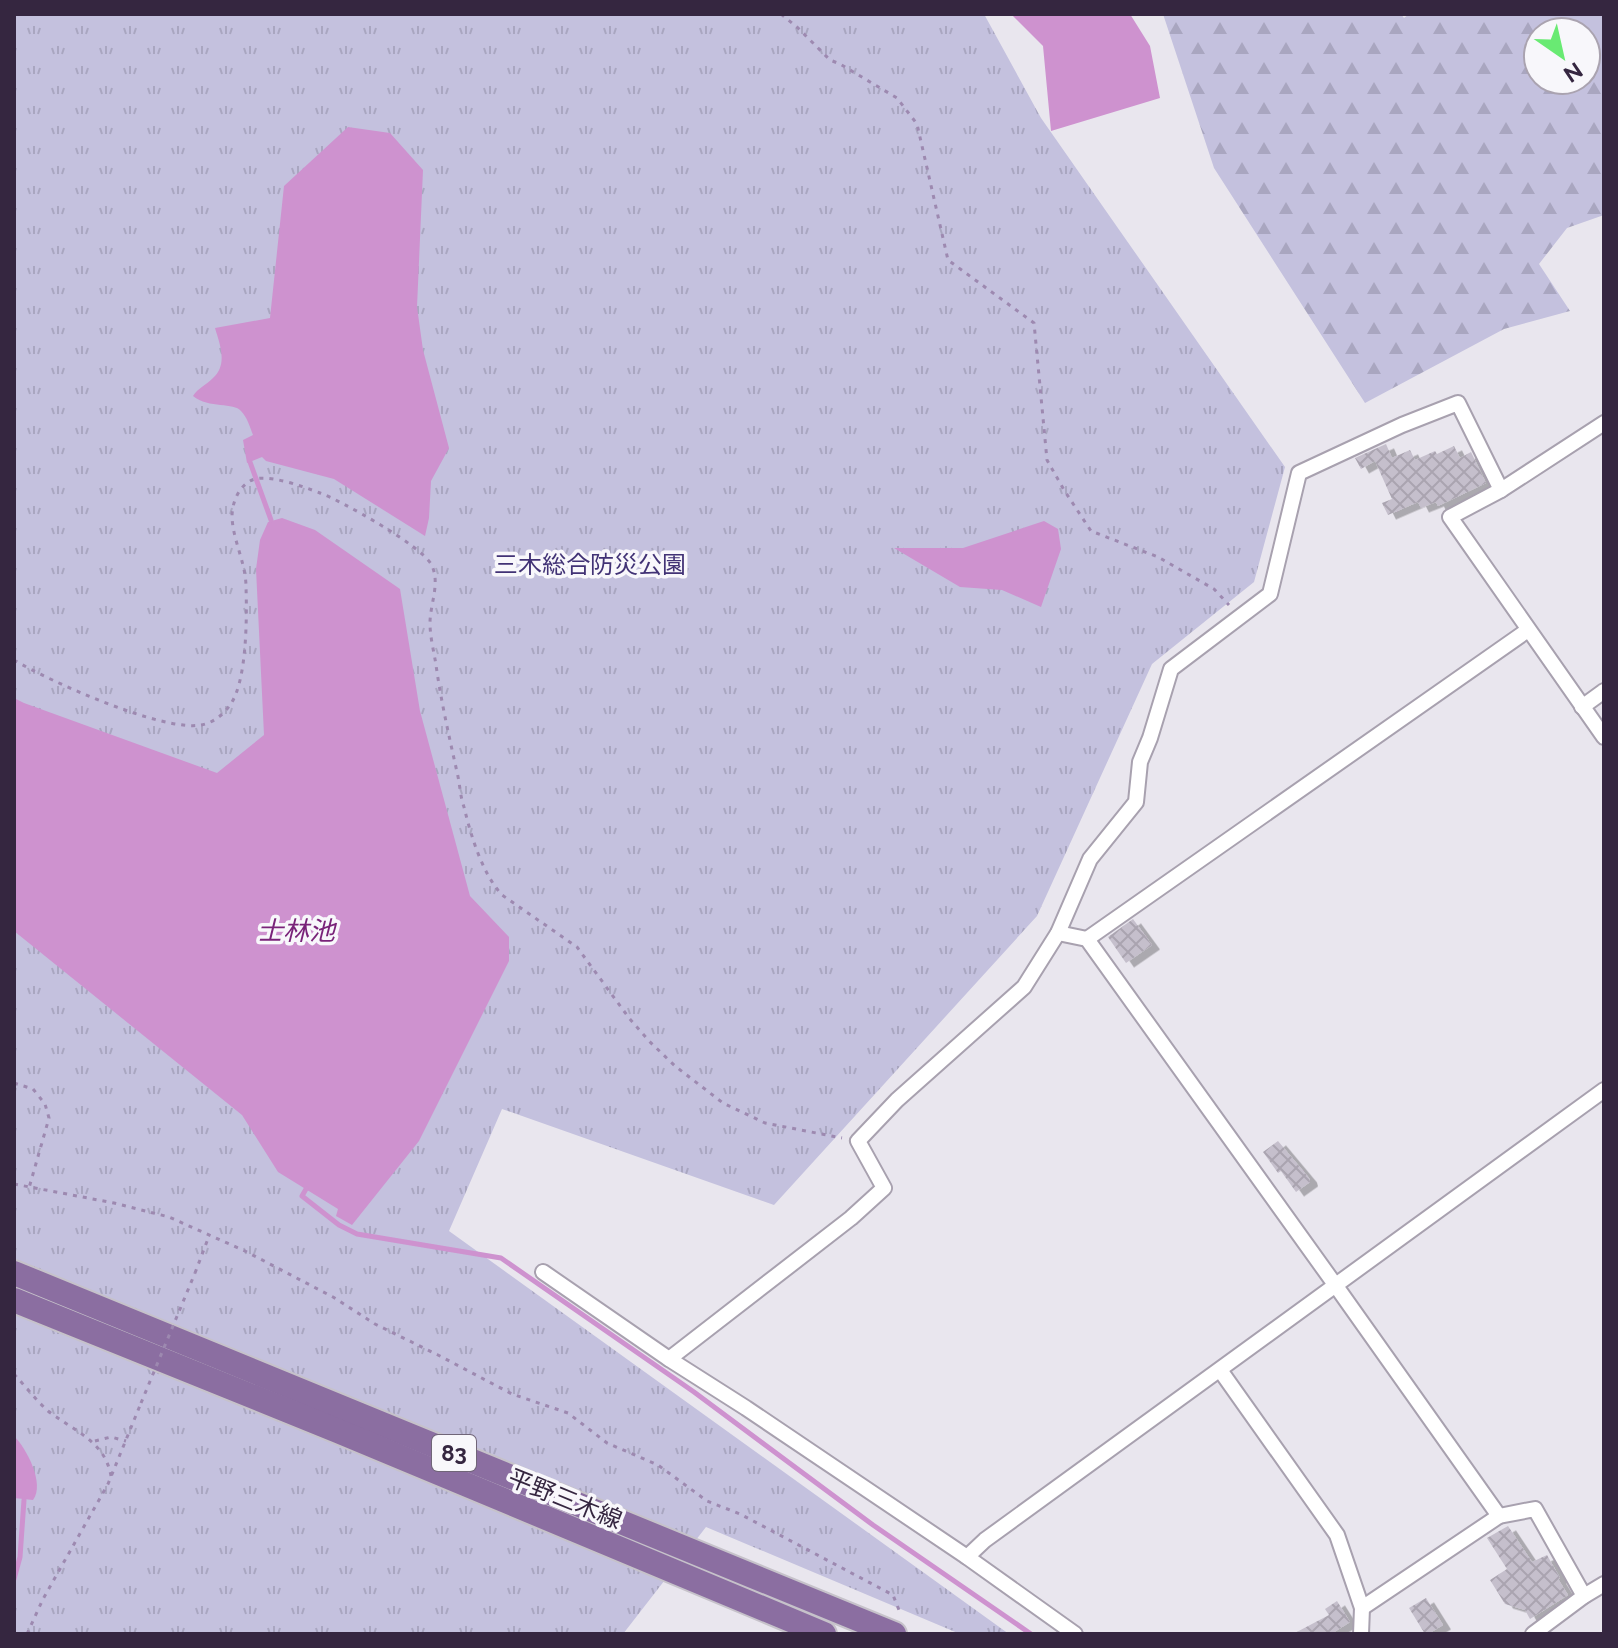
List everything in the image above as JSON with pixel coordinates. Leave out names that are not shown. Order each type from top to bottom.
[{"type":"main road","name":"平野三木線","points":[[14,1273],[894,1634]]},
{"type":"main road","name":"平野三木線","points":[[14,1300],[338,1431],[820,1633]]},
{"type":"street","points":[[669,1359],[851,1218],[884,1188],[858,1141],[897,1100],[1024,987],[1058,933],[1090,859],[1136,802],[1140,762],[1171,669],[1270,594],[1299,473],[1402,425],[1458,403],[1501,490]]},
{"type":"street","points":[[1604,423],[1501,490],[1450,517],[1604,737]]},
{"type":"street","points":[[1087,939],[1528,630]]},
{"type":"street","points":[[1582,707],[1604,691]]},
{"type":"street","points":[[1058,933],[1087,939],[1499,1516]]},
{"type":"street","points":[[967,1557],[985,1540],[1604,1090]]},
{"type":"street","points":[[543,1272],[967,1557],[1075,1634]]},
{"type":"street","points":[[1220,1370],[1337,1535],[1362,1608],[1361,1634]]},
{"type":"street","points":[[1362,1608],[1499,1516],[1535,1509],[1584,1596]]},
{"type":"street","points":[[1533,1634],[1604,1584]]},
{"type":"path","points":[[781,14],[830,60],[897,98],[917,124],[948,260],[1034,323],[1047,460],[1091,531],[1158,557],[1214,589],[1239,617]]},
{"type":"path","points":[[14,660],[145,717],[195,726],[217,719],[238,691],[242,668],[246,578],[234,530],[233,506],[241,489],[252,479],[260,478],[308,488],[335,499],[390,532],[430,562],[436,581],[430,625],[442,706],[463,806],[495,888],[577,947],[649,1041],[675,1066],[723,1103],[765,1123],[858,1141]]},
{"type":"path","points":[[14,1083],[33,1089],[45,1104],[49,1118],[29,1188]]},
{"type":"path","points":[[14,1184],[169,1217],[245,1251],[333,1297],[375,1324],[512,1394],[568,1413],[607,1443],[658,1465],[707,1501],[740,1514],[893,1595],[902,1617],[894,1634]]},
{"type":"path","points":[[27,1634],[111,1476],[209,1236]]},
{"type":"path","points":[[14,1374],[46,1409],[92,1441],[106,1461],[111,1476]]},
{"type":"path","points":[[92,1441],[113,1437],[126,1441]]},
{"type":"green space","name":"三木総合防災公園","points":[[14,14],[984,14],[1041,118],[1285,467],[1254,582],[1152,664],[1037,916],[774,1205],[502,1109],[449,1231],[1009,1634],[960,1634],[706,1527],[623,1634],[14,1634]]},
{"type":"green space","points":[[1163,14],[1401,14],[1404,18],[1409,14],[1604,14],[1604,215],[1567,228],[1539,264],[1570,311],[1504,329],[1365,403],[1214,168]]},
{"type":"water","points":[[1011,14],[1130,14],[1150,46],[1160,98],[1051,131],[1043,46]]},
{"type":"water","points":[[348,127],[390,133],[423,170],[417,307],[423,350],[449,448],[431,481],[425,536],[334,479],[266,461],[262,457],[247,463],[243,440],[253,435],[243,413],[238,408],[206,403],[193,396],[218,373],[222,361],[215,328],[270,318],[284,186]]},
{"type":"water","name":"士林池","points":[[282,518],[315,530],[400,589],[420,711],[470,896],[509,937],[509,961],[419,1141],[352,1225],[336,1216],[338,1209],[278,1172],[242,1115],[14,931],[14,698],[217,773],[264,735],[256,569],[260,540],[268,522]]},
{"type":"water","points":[[1044,521],[1058,529],[1061,549],[1041,607],[1002,590],[960,587],[894,548],[963,548]]},
{"type":"water","points":[[14,1436],[29,1458],[36,1476],[33,1500],[14,1498]]},
{"type":"building","points":[[1386,444],[1392,458],[1410,450],[1415,460],[1454,446],[1460,458],[1471,452],[1486,483],[1438,506],[1436,502],[1421,508],[1418,502],[1388,515],[1382,503],[1392,499],[1375,461],[1361,469],[1355,458]]},
{"type":"building","points":[[1133,919],[1152,945],[1126,963],[1108,937]]},
{"type":"building","points":[[1278,1141],[1309,1178],[1310,1182],[1296,1192],[1263,1152]]},
{"type":"building","points":[[1508,1526],[1532,1562],[1547,1555],[1568,1595],[1530,1619],[1525,1610],[1505,1604],[1490,1580],[1507,1569],[1487,1538]]},
{"type":"building","points":[[1426,1598],[1443,1625],[1428,1634],[1425,1634],[1409,1608]]},
{"type":"building","points":[[1337,1601],[1350,1622],[1331,1634],[1293,1634],[1329,1615],[1325,1609]]},
{"type":"waterway","points":[[250,462],[271,520]]},
{"type":"waterway","points":[[306,1189],[302,1196],[339,1225],[357,1234],[501,1258],[694,1392],[873,1525],[1031,1634]]},
{"type":"waterway","points":[[14,1579],[20,1557],[24,1500]]}]
